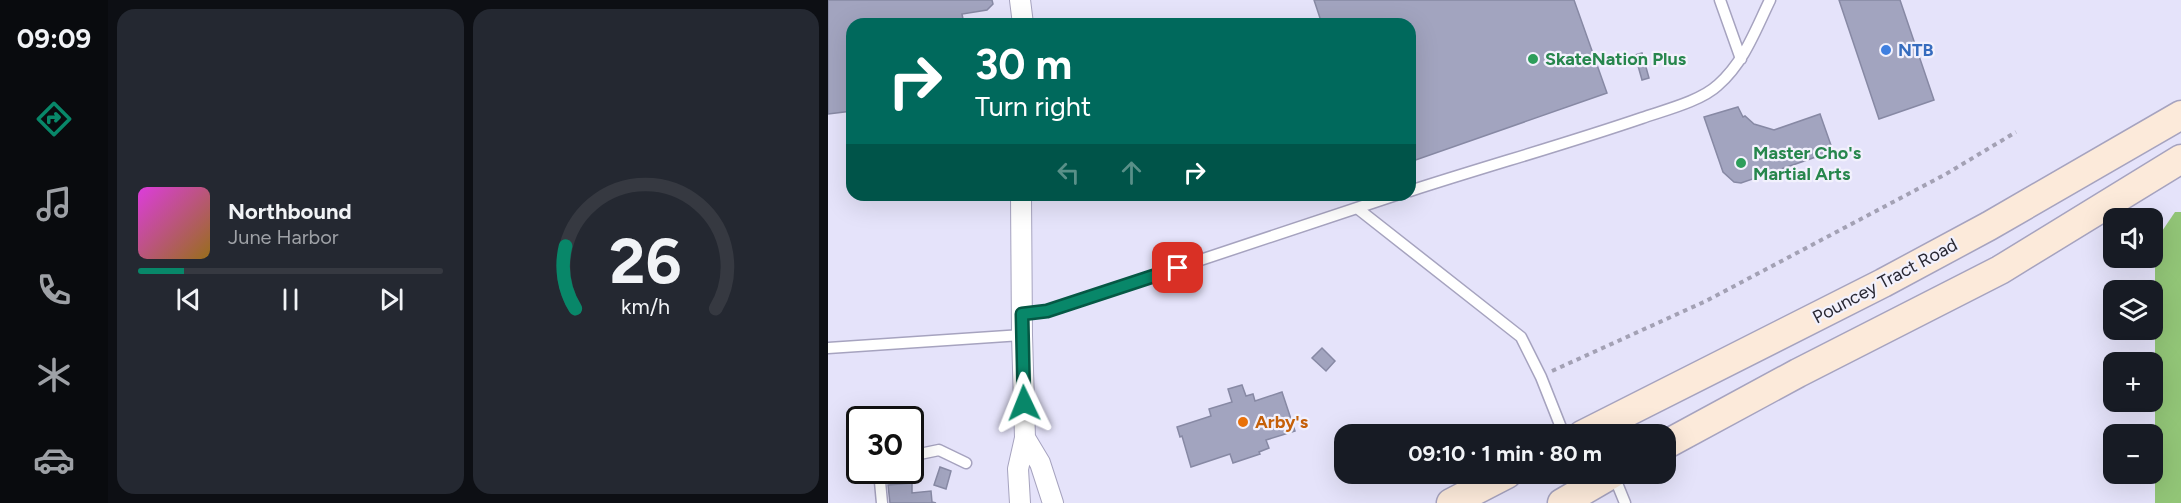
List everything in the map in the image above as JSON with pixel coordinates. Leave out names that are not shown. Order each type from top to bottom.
[{"type":"main road","name":"Pouncey Tract Road","points":[[1604,424],[1902,273],[1989,226],[2181,115]]},
{"type":"main road","points":[[1676,439],[1798,373],[2000,270],[2181,159]]},
{"type":"main road","points":[[1451,503],[1488,484]]},
{"type":"main road","points":[[1577,499],[1599,484]]},
{"type":"street","points":[[1020,0],[1022,18]]},
{"type":"street","points":[[1020,503],[1018,470],[1026,438],[1022,335],[1021,201]]},
{"type":"street","points":[[1026,438],[1040,463],[1053,503]]},
{"type":"lane","points":[[1720,0],[1741,59]]},
{"type":"lane","points":[[1416,189],[1628,123],[1692,100],[1716,88],[1741,59],[1770,0]]},
{"type":"lane","points":[[1022,314],[1047,311],[1378,201]]},
{"type":"lane","points":[[1357,208],[1521,337],[1541,377],[1560,424]]},
{"type":"lane","points":[[828,348],[1022,335]]},
{"type":"lane","points":[[924,453],[939,450],[966,463]]},
{"type":"lane","points":[[880,484],[882,503]]},
{"type":"lane","points":[[1617,484],[1626,503]]},
{"type":"path","points":[[1541,377],[1706,301],[1946,174],[2016,132]]},
{"type":"green space","points":[[2175,212],[2181,212],[2181,503],[2155,503],[2155,484],[2163,484],[2163,424],[2155,424],[2155,412],[2163,412],[2163,352],[2155,352],[2155,340],[2163,340],[2163,280],[2155,280],[2155,269],[2163,268],[2163,230]]},
{"type":"building","points":[[828,0],[992,0],[993,4],[987,10],[962,14],[963,18],[846,18],[846,112],[828,114]]},
{"type":"building","points":[[1314,0],[1574,0],[1607,93],[1416,160],[1416,18],[1320,18]]},
{"type":"building","name":"NTB","points":[[1839,0],[1900,0],[1934,100],[1879,119]]},
{"type":"building","points":[[1642,53],[1649,78],[1642,80],[1635,55]]},
{"type":"building","points":[[1738,107],[1743,117],[1745,116],[1754,124],[1774,130],[1820,114],[1833,151],[1741,183],[1734,182],[1723,172],[1704,117]]},
{"type":"building","points":[[1322,348],[1335,361],[1326,371],[1312,358]]},
{"type":"building","name":"Arby's","points":[[1242,385],[1246,396],[1253,394],[1255,401],[1282,392],[1295,431],[1266,440],[1269,448],[1259,452],[1260,454],[1233,463],[1230,454],[1191,467],[1177,427],[1211,416],[1209,409],[1232,402],[1228,389]]},
{"type":"building","points":[[940,467],[951,471],[946,489],[934,485]]},
{"type":"building","points":[[912,484],[912,493],[931,491],[932,502],[936,503],[890,503],[888,485]]},
{"type":"place","name":"NTB","points":[[1886,50]]},
{"type":"place","name":"SkateNation Plus","points":[[1533,59]]},
{"type":"place","name":"Master Cho's Martial Arts","points":[[1741,163]]},
{"type":"place","name":"Arby's","points":[[1243,422]]},
{"type":"route","points":[[1024,403],[1022,314],[1047,311],[1178,268]]}]
